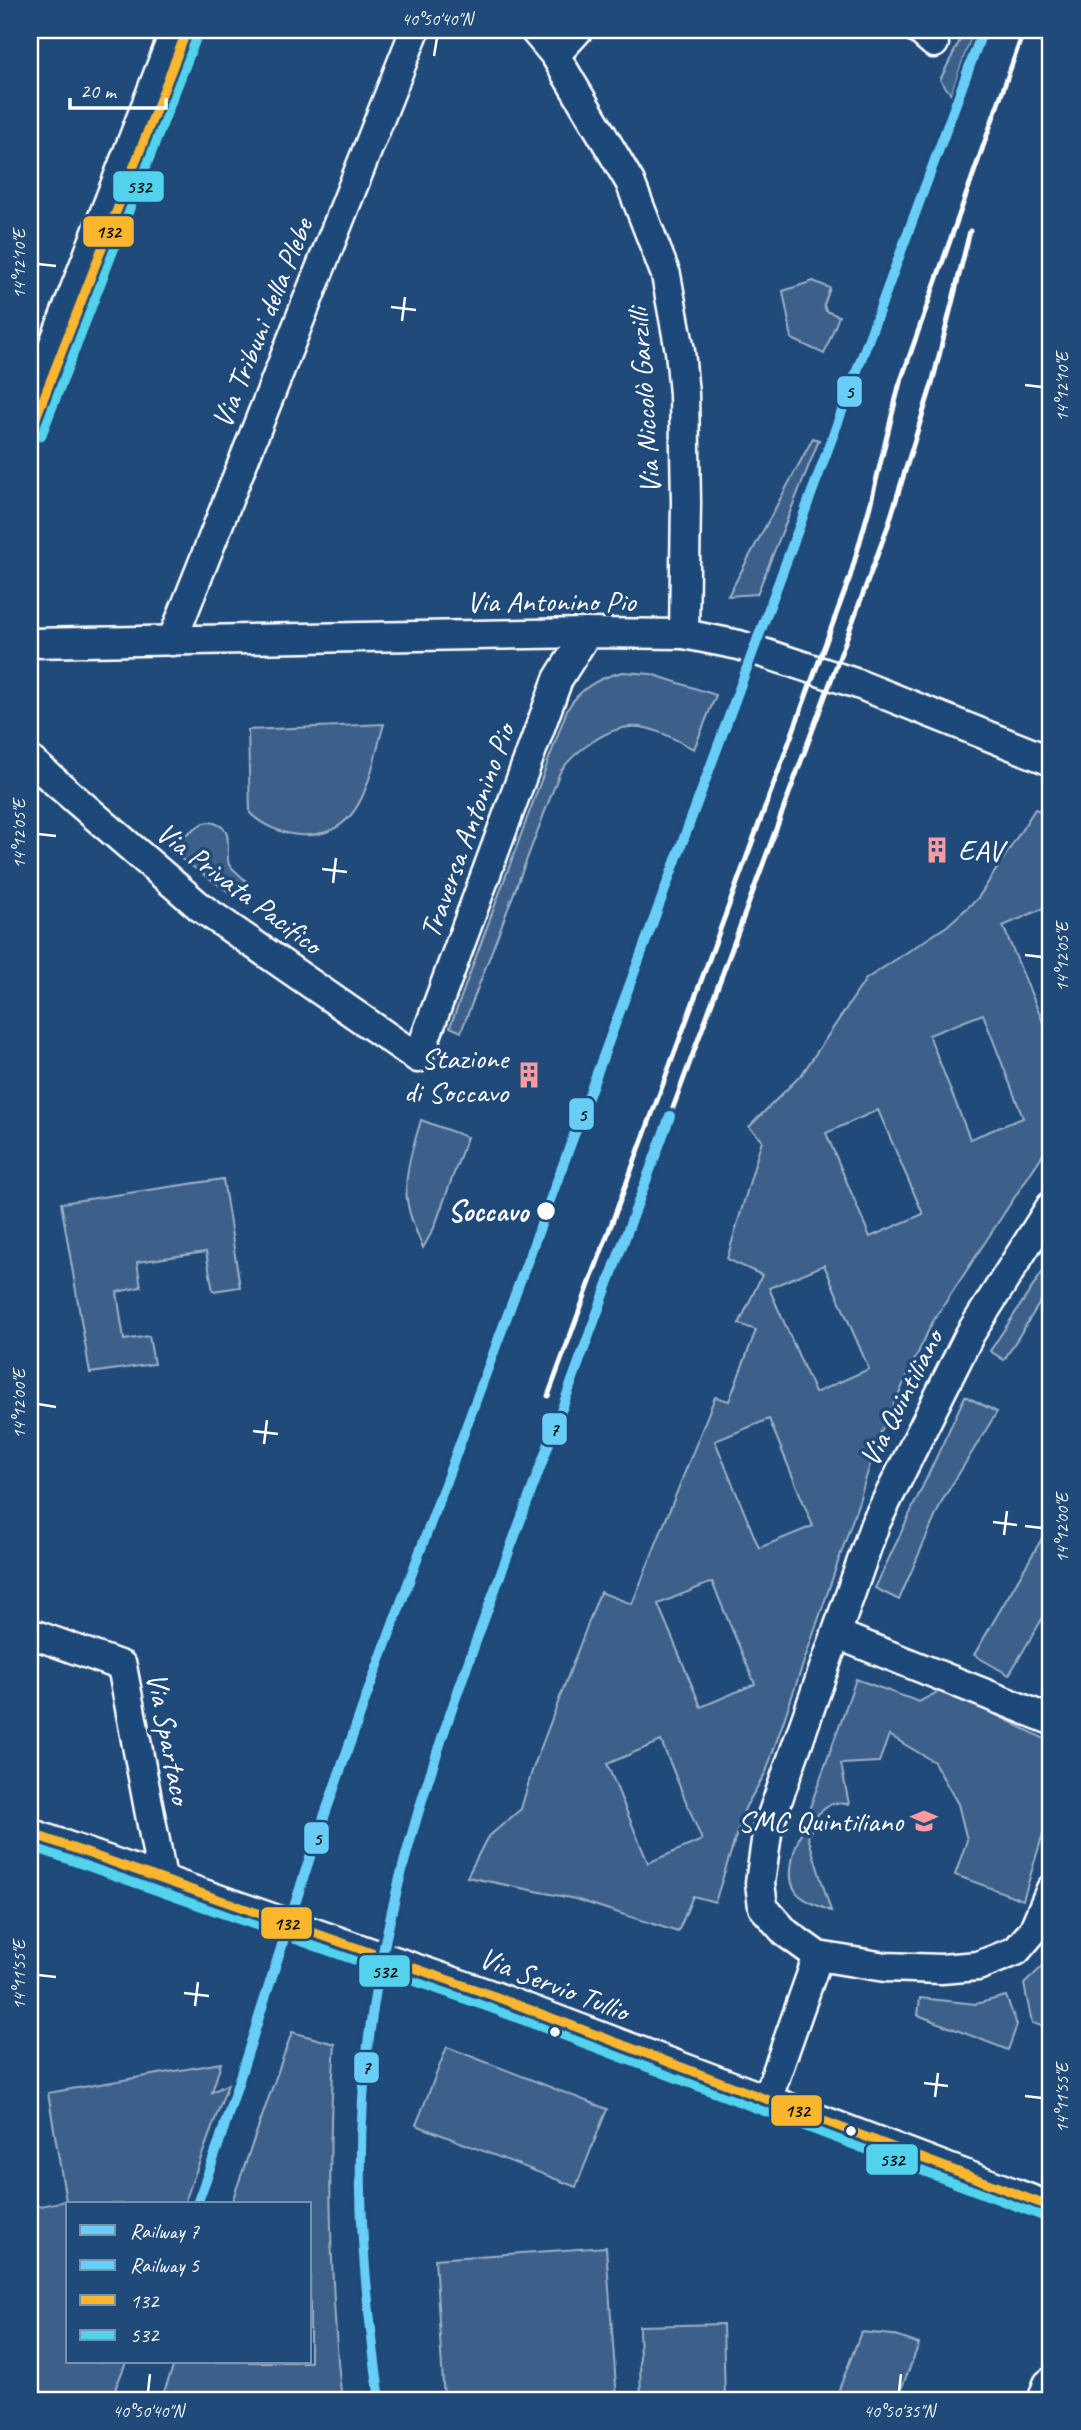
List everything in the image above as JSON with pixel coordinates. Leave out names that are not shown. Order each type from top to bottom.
[{"type":"street","points":[[30,415],[178,30]]},
{"type":"street","name":"Via Tribuni della Plebe","points":[[172,641],[415,30]]},
{"type":"street","name":"Via Niccolò Garzilli","points":[[534,30],[555,55],[630,181],[666,275],[684,394],[684,634]]},
{"type":"street","points":[[555,55],[578,30]]},
{"type":"street","name":"Via Antonino Pio","points":[[30,643],[587,633],[684,634],[739,645],[858,684],[1051,761]]},
{"type":"street","name":"Traversa Antonino Pio","points":[[418,1058],[558,679],[587,633]]},
{"type":"street","name":"Via Privata Pacifico","points":[[30,760],[200,907],[418,1058]]},
{"type":"street","name":"Via Quintiliano","points":[[1051,1206],[958,1356],[875,1524],[768,1826],[760,1883],[763,1907],[786,1933],[818,1956],[885,1967],[941,1969],[978,1966],[1016,1951],[1033,1931],[1051,1889]]},
{"type":"street","name":"Via Spartaco","points":[[30,1633],[122,1665],[162,1878]]},
{"type":"street","points":[[836,1634],[1051,1720]]},
{"type":"street","name":"Via Servio Tullio","points":[[30,1833],[494,1996],[1051,2207]]},
{"type":"street","points":[[767,2099],[818,1956]]},
{"type":"street","points":[[1046,2400],[1051,2386]]},
{"type":"shaded area","points":[[965,30],[974,30],[951,94],[940,80]]},
{"type":"shaded area","points":[[813,281],[830,288],[824,305],[826,311],[839,316],[824,354],[792,339],[783,291]]},
{"type":"shaded area","points":[[813,438],[819,440],[757,594],[728,596]]},
{"type":"shaded area","points":[[623,672],[651,674],[716,695],[694,749],[655,731],[620,728],[582,749],[567,763],[560,772],[461,1032],[450,1027],[567,710],[591,685]]},
{"type":"shaded area","points":[[384,724],[361,799],[351,815],[338,826],[321,833],[299,835],[279,831],[250,813],[248,730]]},
{"type":"shaded area","points":[[1035,809],[1051,816],[1051,905],[1003,926],[1048,1034],[1051,1033],[1051,1142],[932,1323],[878,1438],[766,1772],[745,1808],[715,1902],[693,1896],[678,1932],[575,1899],[467,1877],[487,1838],[521,1809],[532,1771],[600,1592],[632,1604],[715,1397],[729,1401],[756,1330],[739,1324],[762,1275],[727,1259],[762,1140],[749,1127],[802,1074],[866,979],[947,926],[978,898]],"holes":[[[983,1014],[1023,1118],[970,1139],[929,1035]],[[878,1110],[923,1214],[870,1237],[826,1133]],[[824,1265],[869,1369],[815,1393],[769,1288]],[[769,1419],[813,1526],[759,1548],[715,1441]],[[712,1582],[755,1684],[701,1707],[658,1604]],[[661,1741],[702,1840],[648,1863],[607,1764]]]},
{"type":"shaded area","points":[[210,822],[224,828],[228,839],[229,865],[246,881],[236,897],[166,848],[203,823]]},
{"type":"shaded area","points":[[421,1120],[467,1137],[434,1228],[423,1248],[408,1206],[406,1184]]},
{"type":"shaded area","points":[[223,1179],[240,1287],[213,1291],[206,1252],[137,1262],[141,1287],[117,1292],[124,1340],[149,1336],[154,1364],[90,1373],[61,1203]]},
{"type":"shaded area","points":[[1051,1259],[1051,1285],[1004,1360],[990,1351]]},
{"type":"shaded area","points":[[965,1396],[997,1412],[942,1501],[899,1600],[875,1588]]},
{"type":"shaded area","points":[[1051,1523],[1051,1604],[1009,1675],[974,1655]]},
{"type":"shaded area","points":[[856,1679],[919,1702],[943,1689],[1051,1742],[1051,1807],[1023,1900],[955,1875],[967,1840],[958,1804],[934,1762],[889,1735],[879,1762],[841,1764],[849,1804],[832,1803],[818,1814],[808,1837],[831,1911],[809,1902],[796,1892],[791,1876],[794,1852]]},
{"type":"shaded area","points":[[1051,1958],[1051,2019],[1048,2028],[1032,2023],[1024,1984]]},
{"type":"shaded area","points":[[1006,1996],[1017,2025],[1008,2050],[918,2015],[920,1998],[976,2004]]},
{"type":"shaded area","points":[[292,2032],[335,2044],[331,2222],[335,2326],[342,2400],[161,2400],[174,2364],[312,2364],[312,2202],[232,2202]]},
{"type":"shaded area","points":[[447,2047],[607,2109],[576,2187],[416,2125]]},
{"type":"shaded area","points":[[221,2063],[212,2092],[228,2084],[185,2202],[66,2202],[66,2364],[125,2364],[111,2400],[30,2400],[30,2208],[66,2201],[48,2093]]},
{"type":"shaded area","points":[[606,2247],[617,2400],[444,2400],[435,2259]]},
{"type":"shaded area","points":[[723,2324],[725,2400],[641,2400],[639,2326]]},
{"type":"shaded area","points":[[861,2332],[893,2335],[919,2344],[897,2400],[835,2400]]},
{"type":"railway","points":[[548,1396],[850,577],[899,386],[1024,30]]},
{"type":"railway","points":[[670,1116],[888,526],[932,384],[970,231]]},
{"type":"rail line","name":"5","points":[[198,2202],[310,1857],[365,1700],[983,30]]},
{"type":"rail line","name":"7","points":[[380,2400],[364,2250],[361,2137],[370,2029],[381,1959],[415,1823],[436,1756],[670,1116]]},
{"type":"transit line","name":"132","points":[[30,433],[187,30]]},
{"type":"transit line","name":"532","points":[[41,437],[198,34]]},
{"type":"transit line","name":"132","points":[[30,1833],[494,1996],[1051,2207]]},
{"type":"transit line","name":"532","points":[[30,1846],[490,2008],[1047,2218]]},
{"type":"place","name":"EAV","points":[[937,850]]},
{"type":"place","name":"Stazione di Soccavo","points":[[529,1075]]},
{"type":"place","name":"Soccavo","points":[[546,1211]]},
{"type":"place","name":"SMC Quintiliano","points":[[924,1821]]}]
